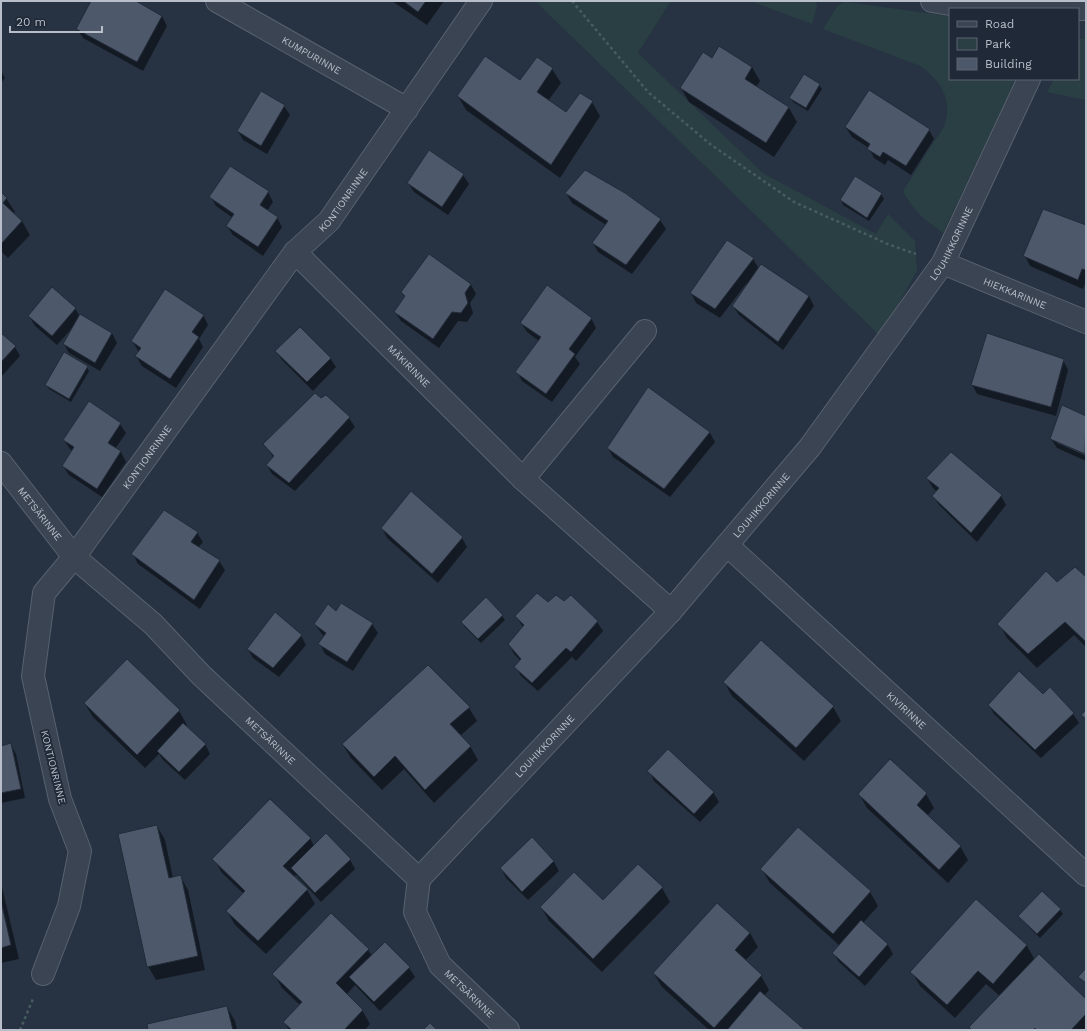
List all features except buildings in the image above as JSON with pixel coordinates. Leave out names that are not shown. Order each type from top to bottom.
[{"type":"street","name":"KUMPURINNE","points":[[218,1],[407,109]]},
{"type":"street","name":"KONTIONRINNE","points":[[42,974],[69,906],[80,851],[60,799],[33,676],[44,593],[74,557],[296,252],[329,222],[481,1]]},
{"type":"street","points":[[932,1],[962,6],[1015,8]]},
{"type":"street","name":"LOUHIKKORINNE","points":[[419,879],[671,611],[810,447],[943,263],[1029,80]]},
{"type":"street","name":"MÄKIRINNE","points":[[296,252],[523,480],[671,611]]},
{"type":"street","name":"HIEKKARINNE","points":[[943,263],[1086,322]]},
{"type":"street","points":[[523,480],[645,331]]},
{"type":"street","name":"METSÄRINNE","points":[[1,463],[74,557],[152,624],[201,675],[419,879],[415,912],[440,965],[508,1030]]},
{"type":"street","name":"KIVIRINNE","points":[[727,545],[1086,876]]},
{"type":"path","points":[[572,1],[648,92],[710,144],[794,202],[890,245],[943,263]]},
{"type":"path","points":[[20,1030],[42,974]]},
{"type":"green space","points":[[535,1],[671,1],[638,53],[763,173],[876,234],[888,214],[915,241],[917,271],[880,336]]},
{"type":"green space","points":[[750,1],[816,1],[817,6],[812,24]]},
{"type":"green space","points":[[845,2],[949,16],[949,80],[1015,80],[943,233],[920,215],[903,191],[944,126],[947,117],[947,108],[946,99],[943,92],[934,77],[920,66],[823,29],[838,5]]},
{"type":"green space","points":[[1079,39],[1086,39],[1086,100],[1047,92],[1053,80],[1079,80]]}]
